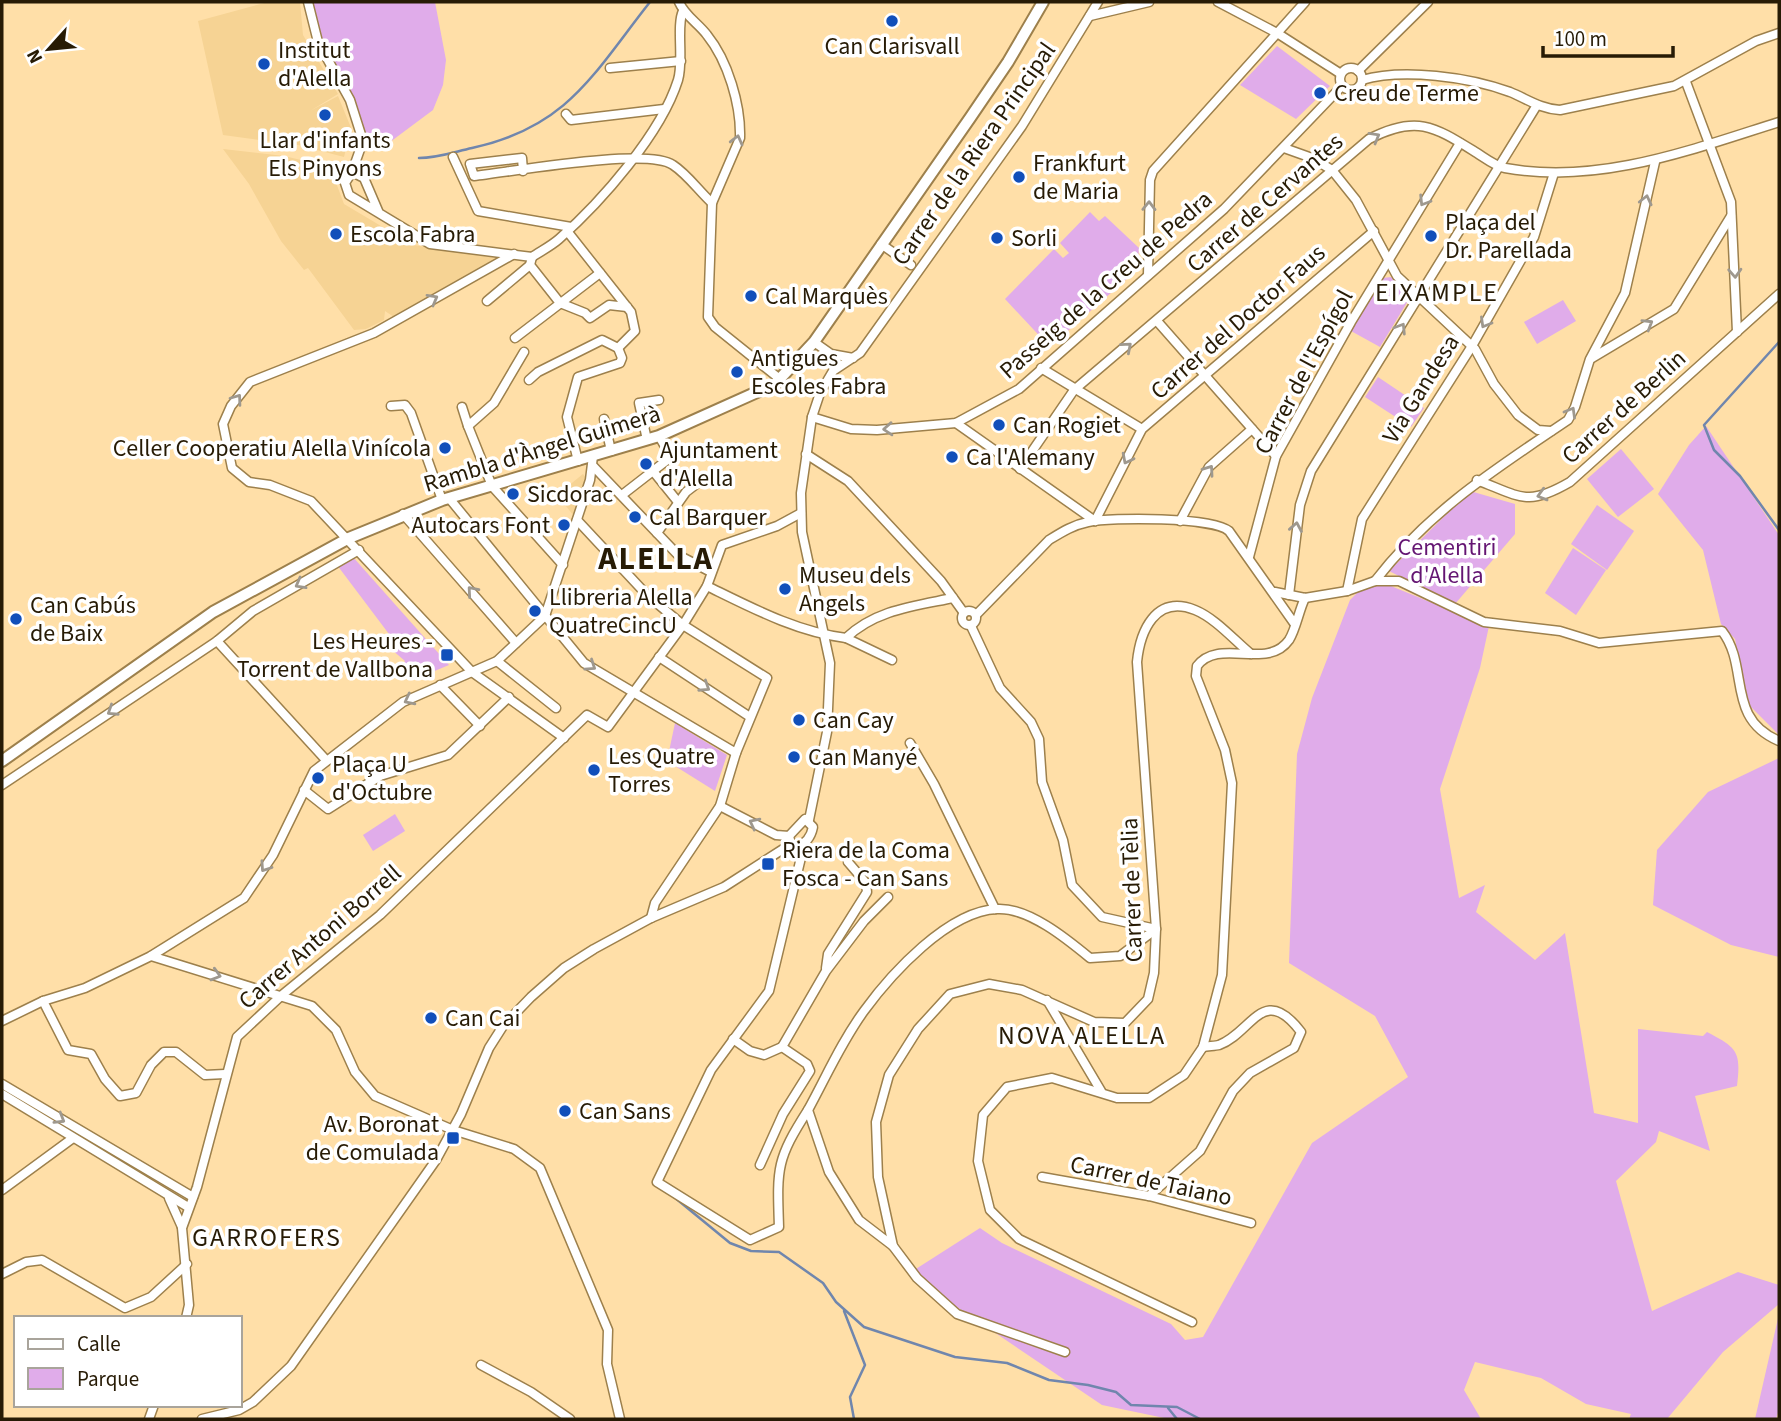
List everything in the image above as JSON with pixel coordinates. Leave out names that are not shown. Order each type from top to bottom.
[{"type":"main road","points":[[781,380],[814,342],[1002,71],[1043,2]]},
{"type":"main road","name":"Rambla d'Àngel Guimerà","points":[[2,761],[213,612],[349,538],[445,499],[578,461],[593,461],[611,451],[659,436],[746,399],[781,380]]},
{"type":"street","points":[[308,2],[318,42],[350,100],[363,141],[352,172],[345,183],[349,195],[429,244],[514,254],[531,261],[560,303],[585,313],[590,318],[609,305],[627,307]]},
{"type":"street","points":[[679,2],[683,11],[705,32],[721,59],[735,100],[740,128],[740,138],[712,202],[708,317],[715,327],[781,380]]},
{"type":"street","name":"Carrer de la Riera Principal","points":[[833,372],[853,358],[1021,126],[1098,2]]},
{"type":"street","points":[[1090,16],[1149,2]]},
{"type":"street","points":[[1218,2],[1277,33],[1340,74],[1342,86],[1353,90],[1360,76],[1429,2]]},
{"type":"street","points":[[1148,275],[1150,180],[1153,171],[1305,2]]},
{"type":"street","points":[[486,301],[569,229],[635,158],[678,80],[683,11]]},
{"type":"street","points":[[1340,74],[1349,68],[1360,76],[1398,73],[1457,80],[1485,85],[1550,110],[1576,108],[1686,82],[1756,41],[1779,33]]},
{"type":"street","points":[[610,68],[681,61]]},
{"type":"street","points":[[1686,82],[1731,202],[1737,332]]},
{"type":"street","name":"Passeig de la Creu de Pedra","points":[[812,416],[851,429],[877,430],[956,423],[1019,389],[1224,209],[1342,86]]},
{"type":"street","points":[[1289,595],[1293,542],[1307,479],[1501,168],[1537,105]]},
{"type":"street","points":[[566,114],[571,120],[664,109]]},
{"type":"street","points":[[1501,168],[1554,173],[1655,162],[1779,122]]},
{"type":"street","name":"Carrer de Cervantes","points":[[1020,469],[1074,390],[1369,139],[1401,127],[1443,130],[1501,168]]},
{"type":"street","name":"Carrer de l'Espígol","points":[[1249,557],[1276,456],[1388,259],[1460,143]]},
{"type":"street","points":[[1284,148],[1312,158],[1332,170],[1356,200],[1397,276],[1472,346],[1494,384],[1518,415],[1538,430],[1551,432]]},
{"type":"street","points":[[453,157],[478,211],[569,229],[627,307],[635,331],[618,348]]},
{"type":"street","points":[[523,170],[522,158],[470,164],[474,176],[635,158],[673,164],[712,202]]},
{"type":"street","points":[[1374,582],[1403,545],[1477,480],[1568,420],[1575,407],[1590,359],[1625,292],[1655,162]]},
{"type":"street","points":[[352,172],[360,173],[379,214]]},
{"type":"street","name":"Via Gandesa","points":[[1347,590],[1362,519],[1472,346],[1534,237],[1554,173]]},
{"type":"street","points":[[1590,359],[1674,309],[1732,215]]},
{"type":"street","name":"Carrer del Doctor Faus","points":[[1095,521],[1142,429],[1374,231]]},
{"type":"street","points":[[881,243],[911,265]]},
{"type":"street","points":[[514,254],[374,333],[250,382],[231,406],[223,424],[225,448],[232,468],[250,482],[270,485],[311,501],[349,538],[471,672],[564,738]]},
{"type":"street","points":[[911,265],[927,257]]},
{"type":"street","points":[[909,282],[911,265]]},
{"type":"street","points":[[515,338],[600,273]]},
{"type":"street","name":"Carrer de Berlin","points":[[1477,480],[1525,499],[1546,496],[1570,482],[1779,293]]},
{"type":"street","points":[[1157,321],[1276,456]]},
{"type":"street","points":[[529,380],[537,372],[602,340],[618,348],[622,358],[620,363],[578,377],[567,417],[578,461]]},
{"type":"street","points":[[814,342],[831,354],[853,358]]},
{"type":"street","points":[[468,426],[494,403],[524,352]]},
{"type":"street","points":[[831,354],[834,361],[833,372],[820,393],[812,416],[801,513],[830,663],[827,732],[809,820],[813,827],[812,834],[804,845],[769,991],[711,1070],[657,1182],[750,1240],[779,1227],[777,1172],[786,1144],[864,1012],[913,955],[962,918],[995,909],[1012,910],[1061,933],[1090,958],[1120,956],[1156,929]]},
{"type":"street","points":[[1041,368],[1142,429]]},
{"type":"street","points":[[648,440],[639,403],[659,400]]},
{"type":"street","points":[[391,407],[405,405],[411,412],[445,499],[584,663],[736,752]]},
{"type":"street","points":[[462,407],[492,486],[563,565]]},
{"type":"street","points":[[604,419],[611,451]]},
{"type":"street","points":[[956,423],[1095,521]]},
{"type":"street","points":[[1180,521],[1209,467],[1252,429]]},
{"type":"street","points":[[622,495],[671,457],[659,436]]},
{"type":"street","points":[[806,454],[848,481],[964,613]]},
{"type":"street","points":[[593,461],[678,555],[711,572]]},
{"type":"street","points":[[2,1021],[43,1001],[85,988],[151,956],[244,898],[273,855],[314,771],[403,702],[497,661],[545,616],[577,520],[593,461]]},
{"type":"street","points":[[653,471],[678,502]]},
{"type":"street","points":[[658,534],[678,502],[703,479]]},
{"type":"street","points":[[1076,508],[1076,525]]},
{"type":"street","points":[[634,692],[683,625],[707,586],[722,545],[777,526],[801,513]]},
{"type":"street","points":[[403,514],[516,643]]},
{"type":"street","points":[[577,520],[647,595],[683,625],[767,678],[736,752],[720,806],[655,903],[651,918]]},
{"type":"street","points":[[971,625],[976,621],[976,615],[1049,540],[1076,525],[1095,521],[1180,521],[1221,525],[1249,557],[1294,623]]},
{"type":"street","points":[[2,785],[217,641],[253,611],[359,550]]},
{"type":"street","points":[[1275,592],[1305,598],[1374,582],[1399,581],[1461,614],[1484,622],[1560,631],[1599,643],[1722,631],[1730,640],[1744,707],[1765,733],[1779,741]]},
{"type":"street","points":[[707,586],[766,615],[825,636],[846,638],[892,660]]},
{"type":"street","points":[[846,638],[858,627],[896,609],[953,598]]},
{"type":"street","points":[[1192,1322],[1019,1239],[990,1210],[978,1161],[983,1115],[1007,1087],[1052,1078],[1118,1098],[1149,1098],[1184,1075],[1203,1047],[1222,975],[1232,783],[1225,750],[1196,676],[1197,666],[1211,654],[1251,654],[1274,651],[1283,646],[1291,637],[1305,598]]},
{"type":"street","name":"Carrer de Tèlia","points":[[1065,1352],[957,1314],[917,1278],[893,1246],[878,1177],[876,1122],[889,1075],[911,1040],[950,994],[989,984],[1022,990],[1094,1022],[1125,1023],[1148,999],[1154,973],[1156,929],[1137,662],[1139,642],[1151,618],[1170,608],[1183,608],[1194,610],[1208,618],[1251,654]]},
{"type":"street","points":[[964,613],[970,611],[976,615]]},
{"type":"street","points":[[964,613],[962,620],[971,625],[1000,688],[1031,722],[1040,739],[1042,782],[1063,840],[1072,885],[1102,917],[1156,929]]},
{"type":"street","points":[[217,641],[326,760]]},
{"type":"street","points":[[659,657],[750,717]]},
{"type":"street","points":[[497,661],[556,708]]},
{"type":"street","points":[[440,685],[480,726]]},
{"type":"street","name":"Carrer Antoni Borrell","points":[[182,1228],[237,1037],[282,995],[380,915],[434,859],[587,715],[608,727],[634,692]]},
{"type":"street","points":[[304,790],[328,809],[380,776],[448,755],[509,697]]},
{"type":"street","points":[[909,743],[934,784],[995,909]]},
{"type":"street","points":[[720,806],[790,840],[796,847],[804,845]]},
{"type":"street","points":[[202,1419],[239,1410],[253,1402],[291,1366],[405,1207],[453,1130],[489,1048],[503,1026],[564,968],[651,918],[724,887],[790,840],[800,821],[809,820]]},
{"type":"street","points":[[826,971],[828,954],[867,892],[866,883],[848,862]]},
{"type":"street","points":[[733,1039],[750,1051],[764,1055],[782,1047],[826,971],[864,921],[888,897]]},
{"type":"street","points":[[151,956],[312,1006],[326,1016],[336,1030],[355,1072],[375,1096],[453,1130],[514,1149],[540,1168],[608,1330],[607,1364],[620,1419]]},
{"type":"street","points":[[1047,1000],[1101,1091]]},
{"type":"street","points":[[43,1001],[68,1050],[91,1054],[105,1079],[120,1096],[136,1093],[151,1065],[164,1052],[176,1052],[205,1075],[225,1074]]},
{"type":"street","points":[[1149,1196],[1200,1152],[1233,1091],[1250,1073],[1294,1048],[1301,1032],[1289,1017],[1272,1011],[1255,1015],[1219,1045],[1203,1047]]},
{"type":"street","points":[[760,1165],[783,1114],[810,1071],[807,1064],[782,1047]]},
{"type":"street","points":[[2,1084],[193,1197]]},
{"type":"street","points":[[2,1094],[188,1207]]},
{"type":"street","points":[[808,1110],[828,1172],[859,1220],[893,1246]]},
{"type":"street","points":[[2,1190],[73,1138]]},
{"type":"street","name":"Carrer de Taiano","points":[[1042,1177],[1149,1196],[1251,1223]]},
{"type":"street","points":[[168,1195],[182,1228],[187,1264],[189,1305],[186,1316]]},
{"type":"street","points":[[2,1274],[26,1262],[42,1260],[125,1308],[151,1297],[187,1264]]},
{"type":"street","points":[[481,1365],[531,1392],[570,1419]]},
{"type":"shaded area","name":"Institut d'Alella","points":[[268,2],[300,2],[303,35],[338,94],[310,111],[338,96],[354,135],[349,137],[344,157],[298,145],[223,135],[198,21]]},
{"type":"shaded area","name":"Escola Fabra","points":[[223,149],[284,156],[335,168],[335,180],[344,204],[413,245],[502,259],[394,317],[385,311],[384,320],[366,329],[354,330],[308,268],[304,270],[281,241],[249,184]]},
{"type":"shaded area","name":"Autocars Font","points":[[583,474],[587,479],[574,516],[557,495]]},
{"type":"green space","points":[[308,2],[435,2],[446,60],[443,85],[433,110],[382,148],[361,150],[350,100],[318,42]]},
{"type":"green space","points":[[1277,46],[1330,86],[1296,119],[1240,85]]},
{"type":"green space","points":[[1090,212],[1099,221],[1105,216],[1139,248],[1137,270],[1053,344],[1050,342],[1048,345],[1005,299],[1054,249],[1063,258],[1069,253],[1060,243]]},
{"type":"green space","points":[[1391,277],[1411,296],[1380,347],[1351,331],[1383,278]]},
{"type":"green space","points":[[1563,300],[1576,321],[1537,344],[1524,322]]},
{"type":"green space","points":[[1378,377],[1424,408],[1411,427],[1365,397]]},
{"type":"green space","points":[[1706,426],[1779,535],[1779,735],[1747,703],[1735,639],[1721,624],[1703,550],[1658,494],[1689,445]]},
{"type":"green space","points":[[1621,449],[1654,489],[1618,517],[1587,479]]},
{"type":"green space","name":"Cementiri d'Alella","points":[[1470,491],[1515,504],[1515,534],[1455,604],[1389,571]]},
{"type":"green space","points":[[1597,505],[1634,531],[1607,570],[1571,544]]},
{"type":"green space","points":[[1573,548],[1606,570],[1576,615],[1545,593]]},
{"type":"green space","points":[[352,556],[449,665],[413,680],[401,668],[405,661],[391,649],[395,642],[337,565]]},
{"type":"green space","points":[[1386,584],[1489,626],[1480,668],[1440,789],[1459,898],[1485,885],[1476,912],[1535,960],[1565,933],[1594,1113],[1638,1123],[1638,1029],[1703,1036],[1707,1032],[1725,1042],[1735,1052],[1738,1065],[1737,1086],[1695,1096],[1710,1151],[1659,1131],[1656,1142],[1616,1181],[1652,1311],[1738,1272],[1779,1285],[1779,1304],[1723,1352],[1667,1419],[1629,1419],[1631,1414],[1586,1404],[1541,1378],[1475,1362],[1464,1390],[1481,1419],[1169,1419],[1102,1405],[908,1274],[980,1228],[1002,1243],[1171,1324],[1185,1340],[1203,1337],[1312,1143],[1408,1077],[1375,1016],[1289,963],[1297,754],[1312,698],[1350,600],[1360,590]]},
{"type":"green space","points":[[675,723],[727,755],[715,791],[667,761]]},
{"type":"green space","points":[[1779,758],[1779,957],[1731,945],[1653,905],[1657,850],[1708,792]]},
{"type":"green space","points":[[395,814],[405,831],[373,851],[363,835]]},
{"type":"green space","points":[[1779,1314],[1779,1409],[1776,1419],[1755,1419]]},
{"type":"waterway","points":[[419,158],[505,139],[555,112],[594,74],[650,2]]},
{"type":"waterway","points":[[1779,342],[1704,425],[1714,450],[1740,476],[1779,530]]},
{"type":"waterway","points":[[674,1197],[730,1243],[751,1251],[779,1252],[823,1283],[836,1302],[864,1327],[955,1357],[1007,1363],[1049,1380],[1116,1392],[1131,1405],[1177,1407],[1200,1419]]},
{"type":"waterway","points":[[844,1311],[865,1365],[850,1397],[854,1419]]},
{"type":"waterway","points":[[1168,1408],[1177,1419]]},
{"type":"place","name":"Can Clarisvall","points":[[892,21]]},
{"type":"place","name":"Institut d'Alella","points":[[264,64]]},
{"type":"place","name":"Creu de Terme","points":[[1320,93]]},
{"type":"place","name":"Llar d'infants Els Pinyons","points":[[325,115]]},
{"type":"place","name":"Frankfurt de Maria","points":[[1019,177]]},
{"type":"place","name":"Escola Fabra","points":[[336,234]]},
{"type":"place","name":"Plaça del Dr. Parellada","points":[[1431,236]]},
{"type":"place","name":"Sorli","points":[[997,238]]},
{"type":"place","name":"Cal Marquès","points":[[751,296]]},
{"type":"place","name":"Antigues Escoles Fabra","points":[[737,372]]},
{"type":"place","name":"Can Rogiet","points":[[999,425]]},
{"type":"place","name":"Celler Cooperatiu Alella Vinícola","points":[[445,448]]},
{"type":"place","name":"Ca l'Alemany","points":[[952,457]]},
{"type":"place","name":"Ajuntament d'Alella","points":[[646,464]]},
{"type":"place","name":"Sicdorac","points":[[513,494]]},
{"type":"place","name":"Cal Barquer","points":[[635,517]]},
{"type":"place","name":"Autocars Font","points":[[564,525]]},
{"type":"place","name":"Museu dels Angels","points":[[785,589]]},
{"type":"place","name":"Llibreria Alella QuatreCincU","points":[[535,611]]},
{"type":"place","name":"Can Cabús de Baix","points":[[16,619]]},
{"type":"place","name":"Les Heures - Torrent de Vallbona","points":[[447,655]]},
{"type":"place","name":"Can Cay","points":[[799,720]]},
{"type":"place","name":"Can Manyé","points":[[794,757]]},
{"type":"place","name":"Les Quatre Torres","points":[[594,770]]},
{"type":"place","name":"Plaça U d'Octubre","points":[[318,778]]},
{"type":"place","name":"Riera de la Coma Fosca - Can Sans","points":[[768,864]]},
{"type":"place","name":"Can Cai","points":[[431,1018]]},
{"type":"place","name":"Can Sans","points":[[565,1111]]},
{"type":"place","name":"Av. Boronat de Comulada","points":[[453,1138]]},
{"type":"district","name":"EIXAMPLE","points":[[1437,292]]},
{"type":"district","name":"ALELLA","points":[[656,559]]},
{"type":"district","name":"NOVA ALELLA","points":[[1082,1035]]},
{"type":"district","name":"GARROFERS","points":[[267,1237]]}]
